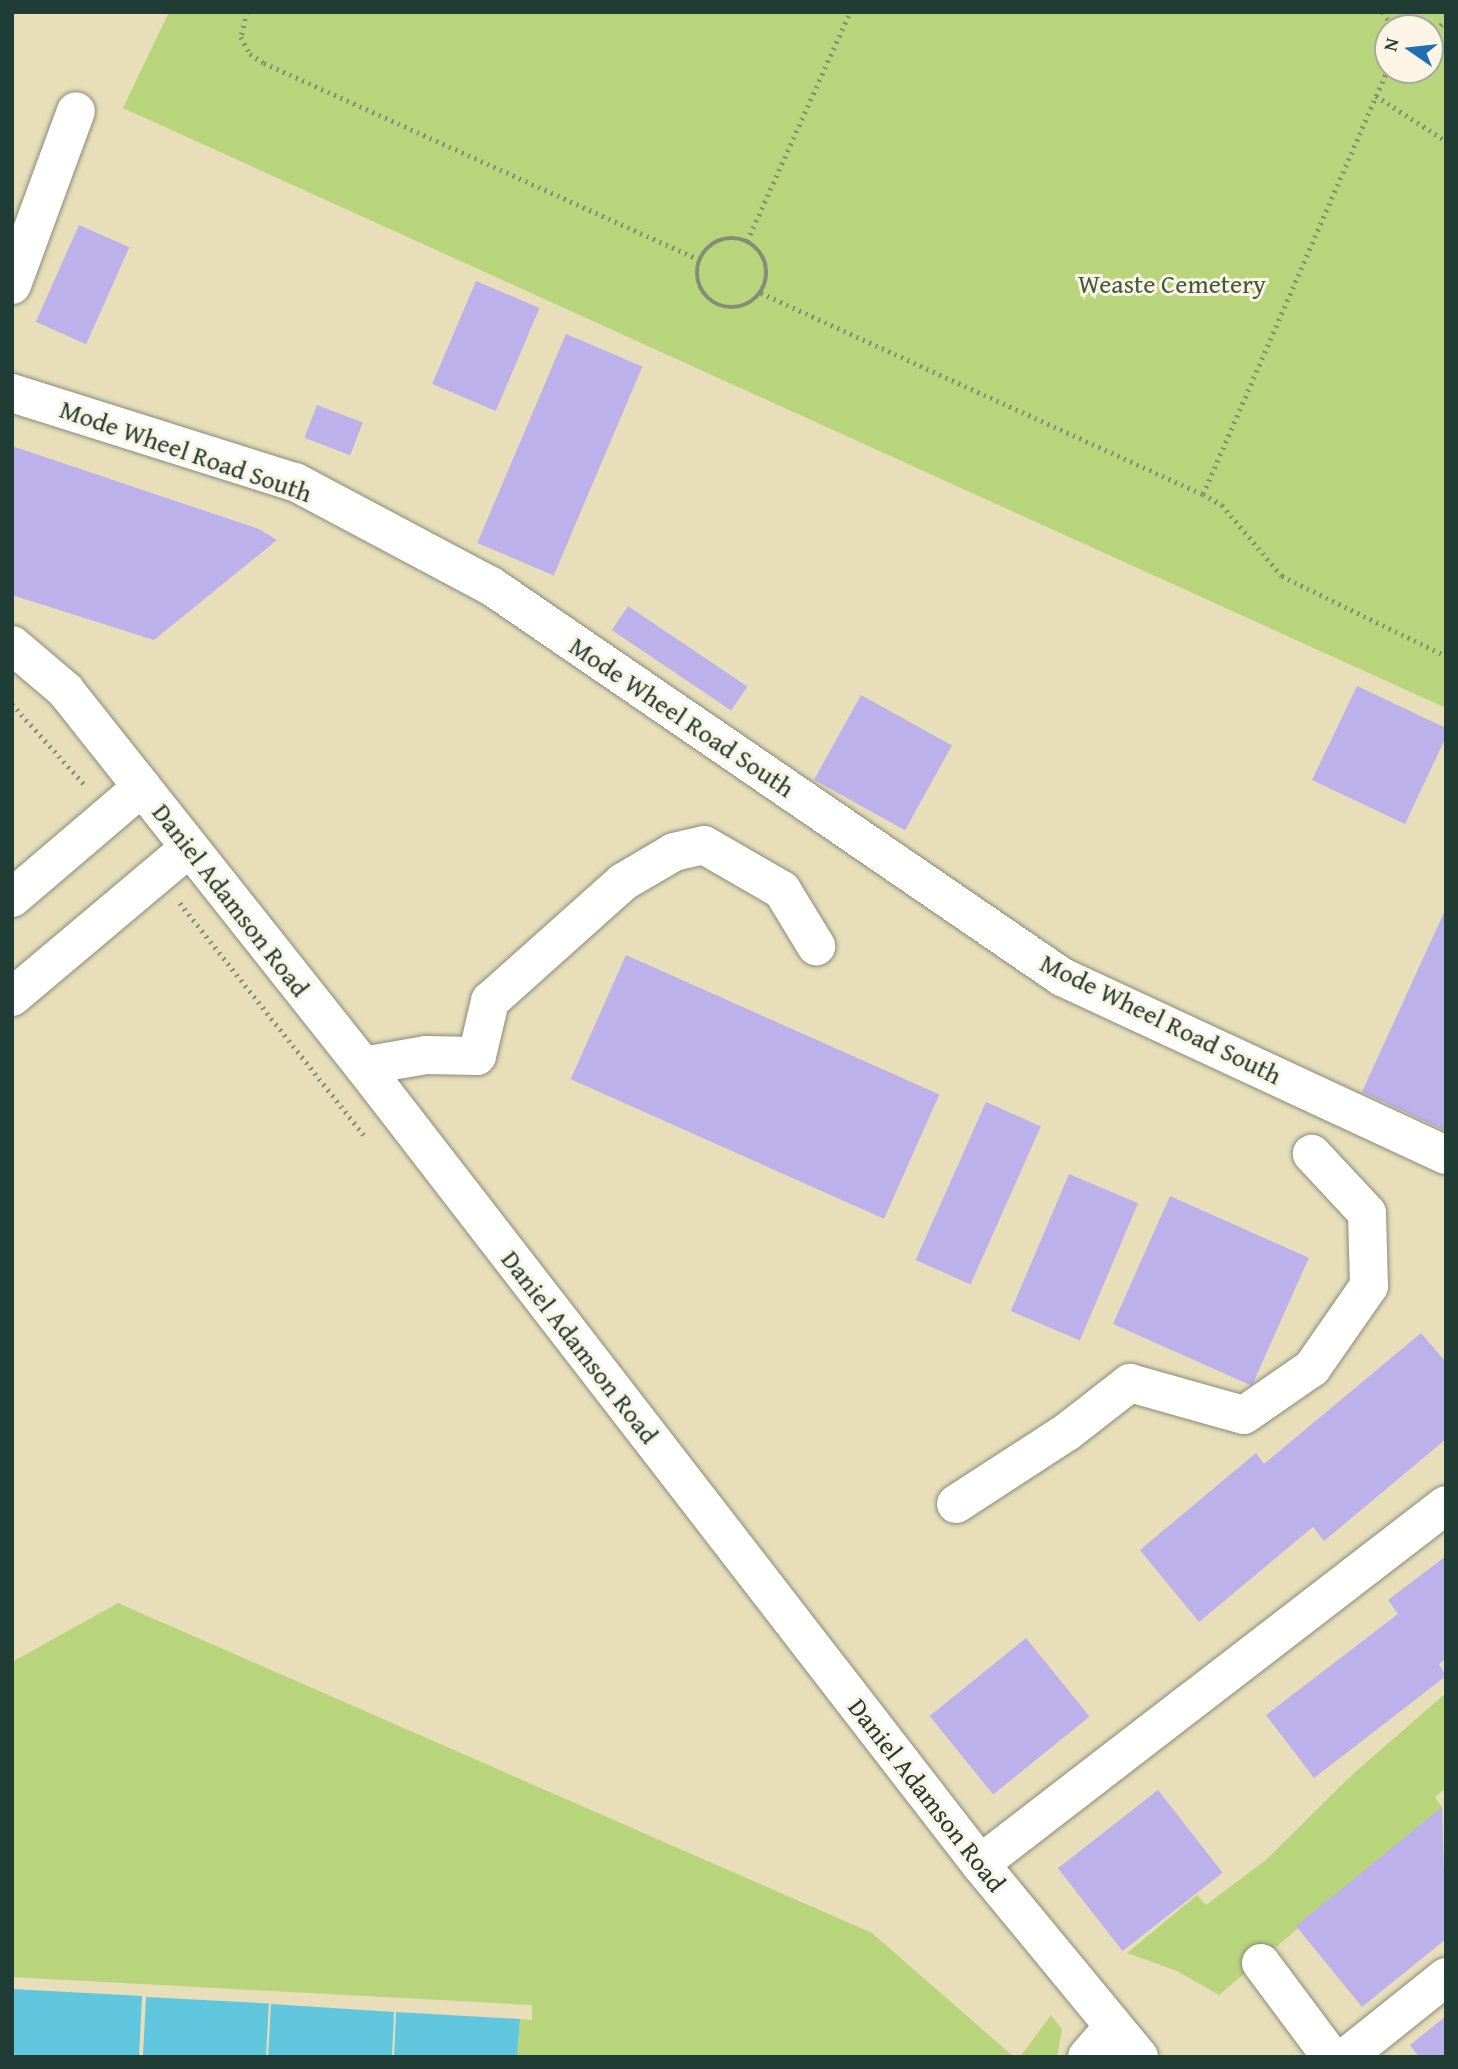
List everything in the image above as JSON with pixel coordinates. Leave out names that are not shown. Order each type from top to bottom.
[{"type":"street","points":[[12,285],[76,111]]},
{"type":"street","name":"Mode Wheel Road South","points":[[12,393],[295,482],[491,586],[1062,977],[1446,1155]]},
{"type":"street","name":"Daniel Adamson Road","points":[[12,645],[65,690],[363,1066],[980,1864],[1139,2057]]},
{"type":"street","points":[[12,898],[142,787]]},
{"type":"street","points":[[363,1066],[426,1055],[477,1056],[490,1001],[623,883],[674,852],[705,845],[782,890],[816,946]]},
{"type":"street","points":[[12,997],[190,848]]},
{"type":"street","points":[[956,1504],[1067,1432],[1130,1383],[1244,1415],[1312,1368],[1369,1286],[1367,1213],[1312,1154]]},
{"type":"street","points":[[980,1864],[1446,1506]]},
{"type":"street","points":[[1261,1963],[1331,2057]]},
{"type":"street","points":[[1346,2057],[1446,1977]]},
{"type":"street","points":[[1087,2057],[1112,2027]]},
{"type":"path","points":[[247,12],[241,37],[250,54],[264,63],[699,259]]},
{"type":"path","points":[[747,241],[850,12]]},
{"type":"path","points":[[1203,494],[1382,84]]},
{"type":"path","points":[[1377,96],[1446,141]]},
{"type":"path","points":[[725,238],[747,241],[757,248],[767,270],[761,293],[744,307],[720,307],[709,302],[697,282],[699,259],[725,238]]},
{"type":"path","points":[[761,293],[1203,494],[1222,505],[1282,576],[1446,656]]},
{"type":"green space","name":"Weaste Cemetery","points":[[169,12],[1446,12],[1446,708],[123,108]]},
{"type":"green space","points":[[118,1603],[872,1933],[1014,2057],[517,2057],[520,2019],[532,2020],[532,2005],[12,1977],[12,1662]]},
{"type":"green space","points":[[1446,1693],[1446,1788],[1435,1797],[1442,1807],[1219,1995],[1177,1971],[1127,1953],[1197,1895],[1206,1905],[1266,1860],[1354,1773]]},
{"type":"green space","points":[[1051,2015],[1062,2029],[1057,2057],[1020,2057]]},
{"type":"water","points":[[12,1989],[142,1996],[139,2057],[17,2057],[12,2051]]},
{"type":"water","points":[[146,1997],[269,2003],[266,2057],[143,2057]]},
{"type":"water","points":[[271,2004],[394,2012],[392,2057],[268,2057]]},
{"type":"water","points":[[396,2012],[520,2019],[517,2057],[394,2057]]},
{"type":"building","points":[[79,225],[129,247],[86,344],[36,322]]},
{"type":"building","points":[[476,281],[540,308],[496,411],[432,384]]},
{"type":"building","points":[[566,334],[642,366],[554,575],[477,543]]},
{"type":"building","points":[[317,405],[363,423],[350,455],[304,438]]},
{"type":"building","points":[[12,446],[259,529],[277,540],[154,640],[12,595]]},
{"type":"building","points":[[628,606],[747,687],[731,711],[612,630]]},
{"type":"building","points":[[1357,686],[1446,728],[1446,737],[1405,824],[1312,780]]},
{"type":"building","points":[[861,695],[952,745],[905,830],[814,780]]},
{"type":"building","points":[[1446,908],[1446,1131],[1362,1092]]},
{"type":"building","points":[[626,955],[939,1095],[884,1219],[571,1079]]},
{"type":"building","points":[[986,1102],[1041,1126],[970,1284],[916,1260]]},
{"type":"building","points":[[1069,1174],[1138,1203],[1080,1340],[1011,1311]]},
{"type":"building","points":[[1170,1196],[1309,1258],[1252,1386],[1113,1324]]},
{"type":"building","points":[[1421,1333],[1446,1362],[1446,1439],[1324,1541],[1313,1527],[1199,1622],[1140,1550],[1256,1453],[1264,1464]]},
{"type":"building","points":[[1446,1556],[1446,1659],[1439,1664],[1446,1676],[1314,1778],[1266,1715],[1398,1614],[1388,1600]]},
{"type":"building","points":[[1026,1638],[1090,1716],[993,1795],[930,1716]]},
{"type":"building","points":[[1158,1790],[1223,1873],[1123,1951],[1058,1868]]},
{"type":"building","points":[[1442,1807],[1446,1939],[1362,2007],[1296,1926]]},
{"type":"building","points":[[1446,2016],[1446,2057],[1419,2057],[1410,2045]]}]
